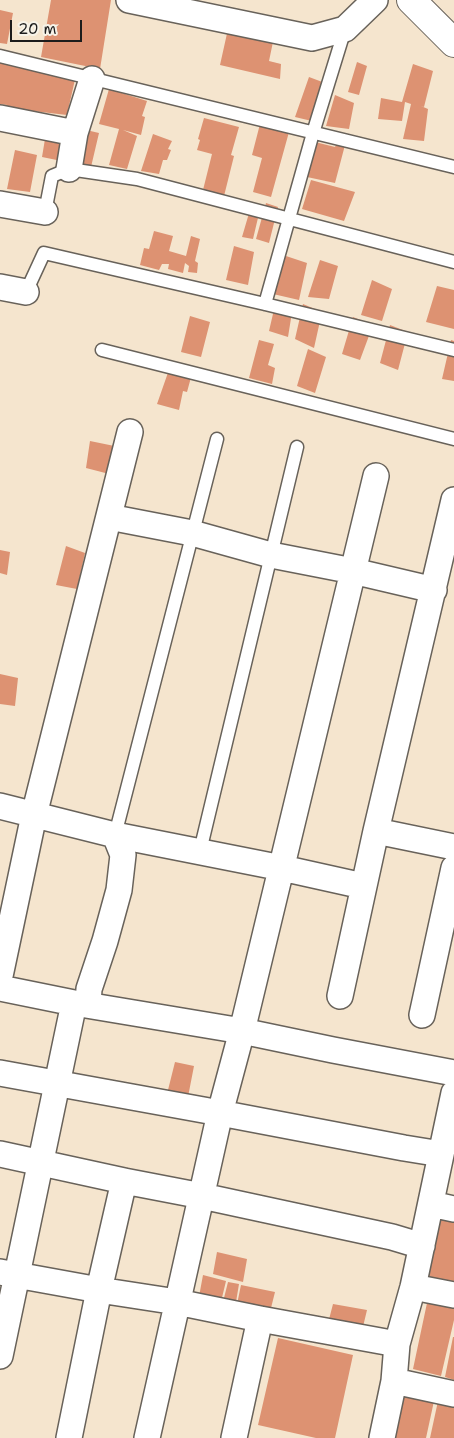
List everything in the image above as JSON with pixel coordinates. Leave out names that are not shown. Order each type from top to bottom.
[{"type":"street","points":[[129,0],[312,38],[345,29],[375,0]]},
{"type":"street","points":[[411,0],[454,43]]},
{"type":"street","points":[[69,169],[75,133],[92,79]]},
{"type":"street","points":[[0,118],[75,133]]},
{"type":"street","points":[[0,204],[45,212]]},
{"type":"street","points":[[0,288],[26,292]]},
{"type":"street","points":[[0,976],[34,815],[130,432]]},
{"type":"street","points":[[147,1438],[220,1113],[282,868],[376,476]]},
{"type":"street","points":[[340,996],[363,886],[454,500]]},
{"type":"street","points":[[109,517],[192,533],[271,555],[353,571],[434,590]]},
{"type":"street","points":[[0,806],[115,834],[363,886]]},
{"type":"street","points":[[376,830],[454,846]]},
{"type":"street","points":[[0,1356],[8,1274],[41,1163],[57,1084],[81,1004],[89,989],[105,941],[119,890],[123,855],[115,834]]},
{"type":"street","points":[[422,1015],[447,939],[454,868]]},
{"type":"street","points":[[0,988],[81,1004],[242,1031],[454,1072]]},
{"type":"street","points":[[0,1073],[441,1154]]},
{"type":"street","points":[[382,1438],[394,1381],[397,1344],[422,1246],[442,1207],[441,1154],[453,1104]]},
{"type":"street","points":[[0,1154],[202,1196],[422,1246]]},
{"type":"street","points":[[69,1438],[99,1290],[124,1181]]},
{"type":"street","points":[[8,1274],[177,1302],[397,1344]]},
{"type":"street","points":[[413,1287],[454,1295]]},
{"type":"street","points":[[234,1438],[260,1319]]},
{"type":"street","points":[[394,1381],[454,1394]]},
{"type":"lane","points":[[265,304],[313,132],[345,29]]},
{"type":"lane","points":[[0,56],[454,167]]},
{"type":"lane","points":[[45,212],[52,176],[69,169],[137,179],[454,262]]},
{"type":"lane","points":[[26,292],[44,253],[454,350]]},
{"type":"lane","points":[[102,350],[454,439]]},
{"type":"lane","points":[[115,834],[217,438]]},
{"type":"lane","points":[[200,851],[297,447]]},
{"type":"building","points":[[51,0],[111,0],[100,69],[41,57]]},
{"type":"building","points":[[0,10],[13,13],[7,44],[0,43]]},
{"type":"building","points":[[228,29],[274,37],[269,61],[281,64],[280,79],[220,65]]},
{"type":"building","points":[[0,57],[76,75],[67,115],[7,108],[7,105],[0,104]]},
{"type":"building","points":[[357,62],[367,66],[359,95],[348,92]]},
{"type":"building","points":[[413,64],[433,71],[424,107],[421,106],[428,109],[424,141],[403,139],[411,104],[405,102],[402,121],[378,119],[381,98],[402,102]]},
{"type":"building","points":[[309,77],[325,83],[316,122],[295,117]]},
{"type":"building","points":[[109,89],[147,101],[142,116],[145,117],[141,135],[123,130],[137,136],[127,169],[109,165],[119,129],[99,124]]},
{"type":"building","points":[[335,95],[354,103],[349,129],[326,126]]},
{"type":"building","points":[[204,118],[239,127],[231,155],[234,156],[224,196],[203,190],[212,154],[197,150]]},
{"type":"building","points":[[48,121],[99,133],[91,167],[42,157]]},
{"type":"building","points":[[260,124],[289,132],[271,197],[253,192],[262,158],[252,155]]},
{"type":"building","points":[[153,134],[172,141],[168,149],[171,150],[167,160],[163,160],[159,174],[141,171]]},
{"type":"building","points":[[338,141],[345,145],[335,183],[307,177],[315,142],[335,147]]},
{"type":"building","points":[[15,150],[37,155],[30,192],[7,189]]},
{"type":"building","points":[[311,180],[355,192],[344,221],[302,209]]},
{"type":"building","points":[[252,203],[261,205],[253,239],[242,237]]},
{"type":"building","points":[[266,203],[278,207],[269,243],[256,239]]},
{"type":"building","points":[[154,231],[173,236],[169,251],[186,256],[191,236],[200,239],[195,261],[198,263],[197,273],[188,272],[189,266],[185,263],[183,273],[168,269],[169,264],[162,264],[159,270],[140,265],[144,248],[149,249]]},
{"type":"building","points":[[234,246],[254,252],[248,285],[226,280]]},
{"type":"building","points":[[283,255],[307,263],[299,300],[273,294]]},
{"type":"building","points":[[320,260],[338,266],[329,299],[308,297]]},
{"type":"building","points":[[372,280],[392,289],[382,321],[361,315]]},
{"type":"building","points":[[437,286],[454,290],[454,329],[426,322]]},
{"type":"building","points":[[276,301],[293,306],[288,337],[269,331]]},
{"type":"building","points":[[303,304],[322,312],[314,348],[295,339]]},
{"type":"building","points":[[190,316],[210,322],[201,357],[181,352]]},
{"type":"building","points":[[353,317],[373,325],[360,360],[342,354]]},
{"type":"building","points":[[390,325],[408,332],[398,370],[380,363]]},
{"type":"building","points":[[259,340],[274,344],[268,365],[275,368],[272,384],[249,378]]},
{"type":"building","points":[[451,340],[454,341],[454,381],[442,379]]},
{"type":"building","points":[[308,349],[326,357],[315,393],[297,386]]},
{"type":"building","points":[[171,364],[193,370],[187,392],[183,391],[179,410],[157,404]]},
{"type":"building","points":[[90,441],[129,449],[117,476],[86,468]]},
{"type":"building","points":[[66,546],[85,553],[77,589],[56,585]]},
{"type":"building","points":[[0,550],[10,552],[7,575],[0,573]]},
{"type":"building","points":[[0,674],[18,678],[15,706],[0,704]]},
{"type":"building","points":[[175,1062],[194,1066],[187,1102],[166,1098]]},
{"type":"building","points":[[442,1214],[454,1217],[454,1287],[427,1281]]},
{"type":"building","points":[[217,1252],[247,1259],[243,1282],[213,1274]]},
{"type":"building","points":[[203,1275],[226,1281],[220,1306],[198,1302]]},
{"type":"building","points":[[228,1282],[239,1284],[235,1308],[222,1306]]},
{"type":"building","points":[[241,1285],[275,1292],[269,1316],[236,1309]]},
{"type":"building","points":[[427,1303],[454,1308],[454,1320],[441,1376],[413,1369]]},
{"type":"building","points":[[333,1304],[367,1310],[361,1335],[326,1331]]},
{"type":"building","points":[[454,1337],[454,1380],[445,1377]]},
{"type":"building","points":[[278,1338],[353,1355],[335,1438],[316,1438],[258,1425]]},
{"type":"building","points":[[404,1395],[434,1401],[426,1438],[395,1438]]},
{"type":"building","points":[[438,1401],[454,1404],[454,1438],[430,1438]]}]
